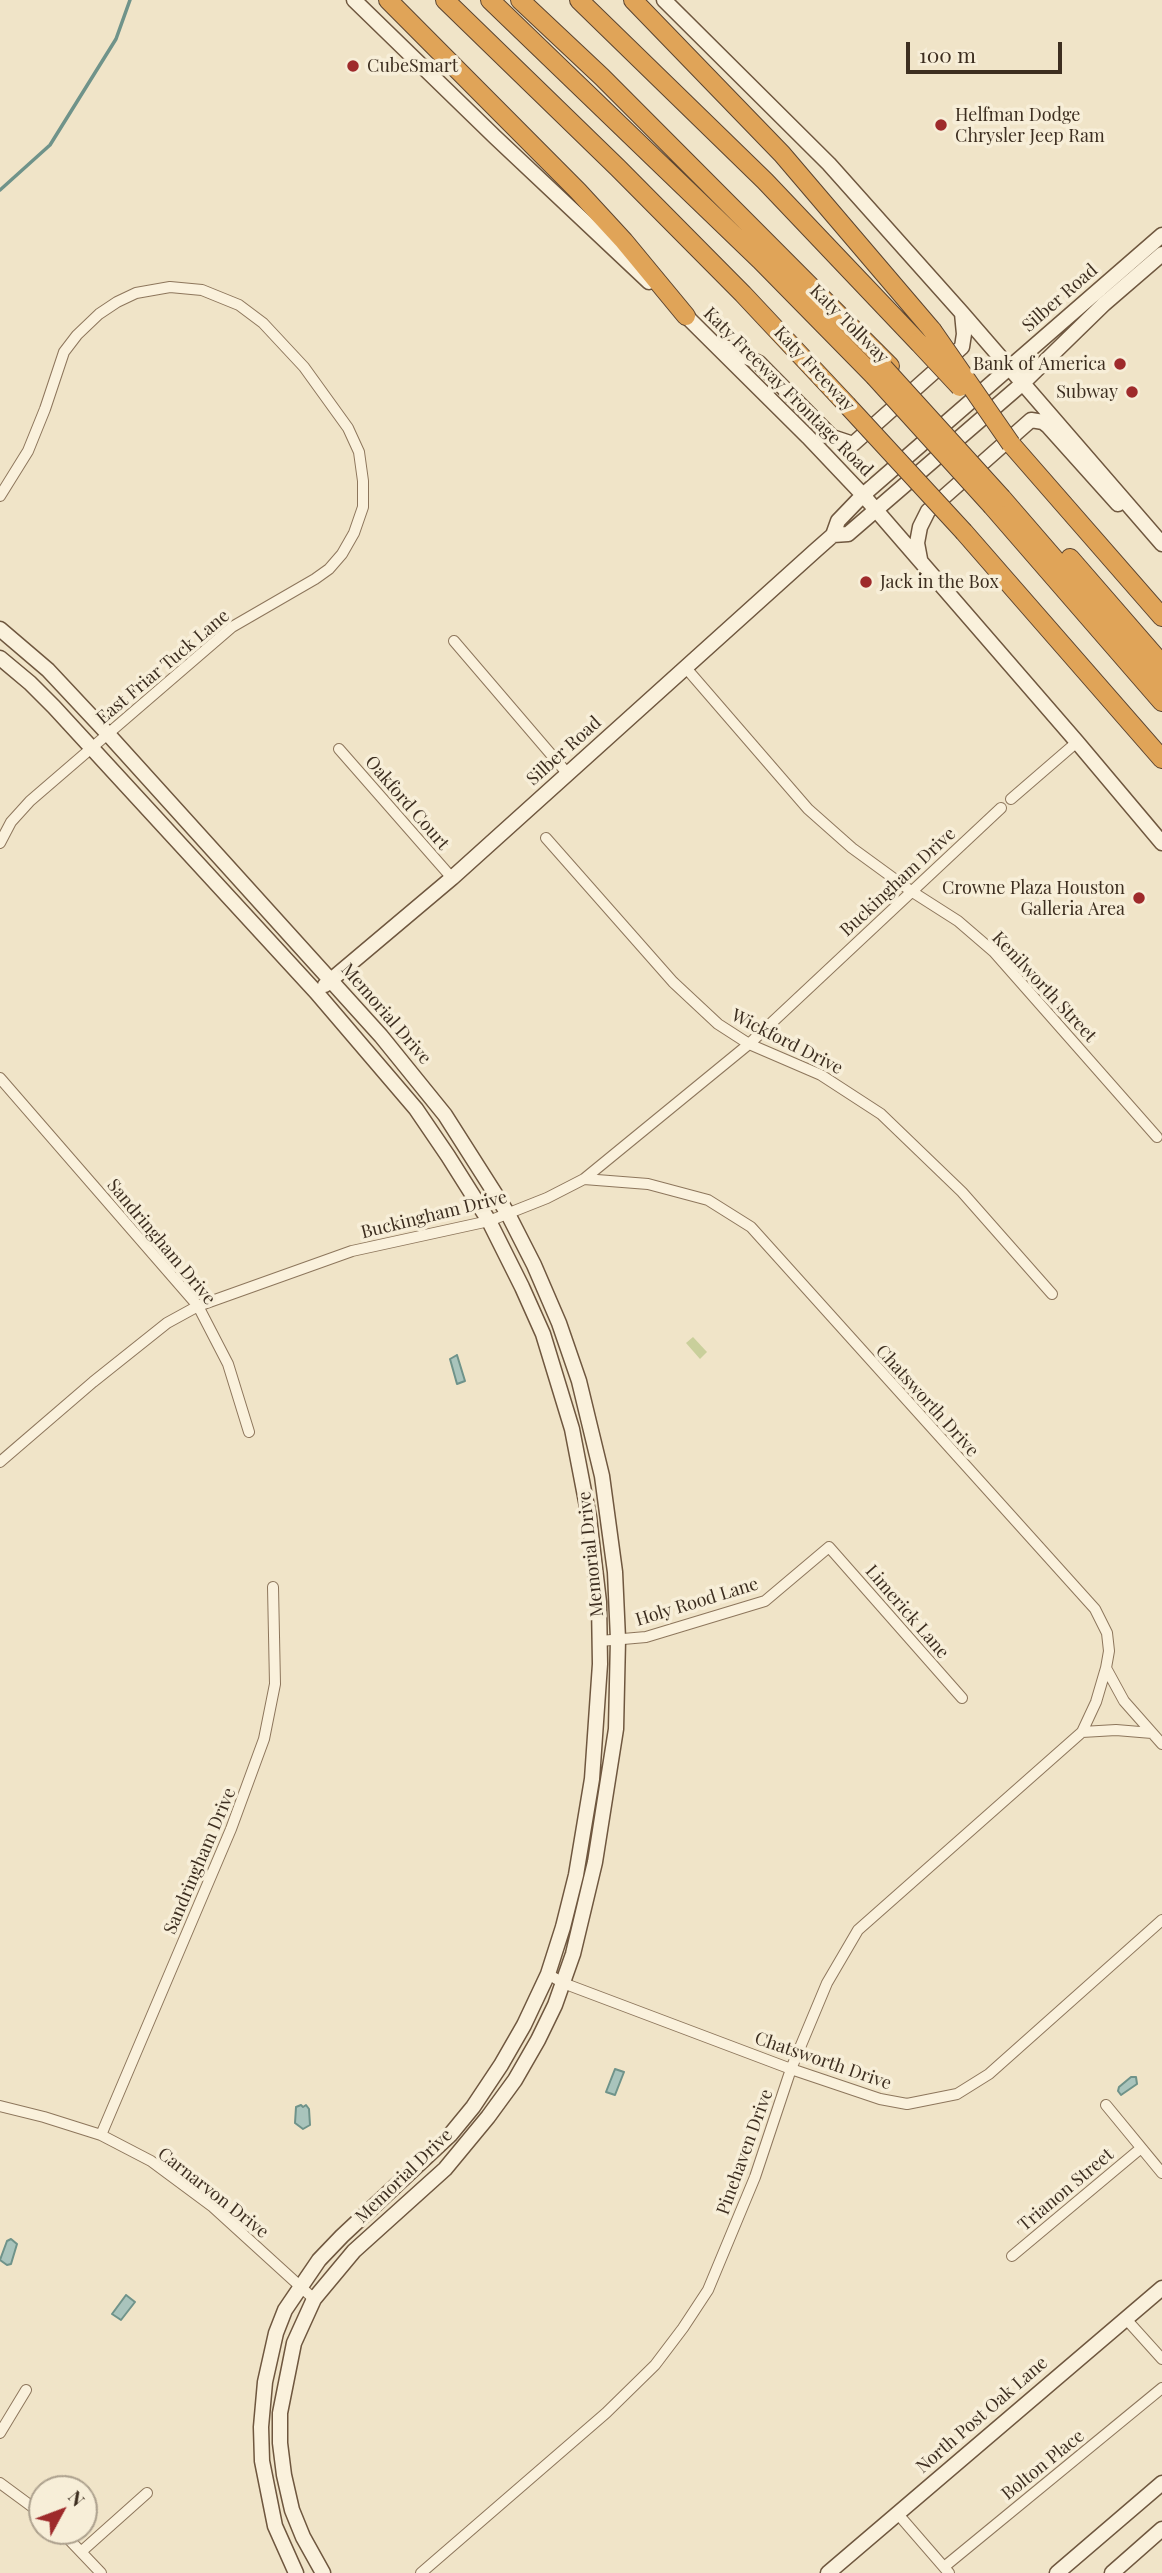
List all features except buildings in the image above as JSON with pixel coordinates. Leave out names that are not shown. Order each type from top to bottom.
[{"type":"highway","points":[[388,0],[578,191],[624,241],[686,316]]},
{"type":"highway","name":"Katy Freeway","points":[[444,0],[647,197],[848,405],[964,532],[1162,760]]},
{"type":"highway","points":[[490,0],[800,299],[883,370],[1001,498],[1162,664]]},
{"type":"highway","name":"Katy Tollway","points":[[520,0],[754,229],[883,370]]},
{"type":"highway","points":[[579,0],[925,336]]},
{"type":"highway","points":[[632,0],[782,153],[1011,444],[1162,617]]},
{"type":"highway","points":[[1001,498],[1162,683]]},
{"type":"highway","points":[[1001,498],[1162,702]]},
{"type":"main road","name":"Katy Freeway Frontage Road","points":[[354,0],[686,316],[808,437],[863,495],[1162,843]]},
{"type":"main road","points":[[664,0],[829,164],[1162,545]]},
{"type":"main road","name":"Silber Road","points":[[317,992],[452,878],[833,535],[838,521],[863,495],[1162,235]]},
{"type":"main road","name":"Silber Road","points":[[833,535],[848,534],[876,511],[1023,383],[1104,304],[1162,254]]},
{"type":"main road","points":[[709,339],[759,363],[832,437],[853,444],[962,347],[962,313]]},
{"type":"main road","points":[[920,561],[917,544],[920,527],[928,511],[1031,420],[1048,426],[1104,490],[1162,545]]},
{"type":"main road","name":"Memorial Drive","points":[[0,629],[48,670],[107,733],[381,1036],[446,1115],[508,1214],[534,1265],[559,1324],[591,1424],[609,1520],[618,1639],[616,1729],[595,1862],[564,1983],[538,2040],[515,2080],[488,2117],[444,2169],[354,2250],[314,2299],[293,2343],[280,2413],[279,2443],[292,2510],[323,2573]]},
{"type":"main road","name":"Memorial Drive","points":[[0,658],[30,683],[91,747],[317,992],[416,1109],[489,1221],[543,1334],[572,1429],[595,1563],[600,1640],[592,1779],[576,1875],[548,1974],[501,2065],[473,2107],[450,2135],[319,2260],[285,2311],[276,2333],[264,2382],[262,2461],[267,2497],[275,2526],[296,2573]]},
{"type":"main road","points":[[179,844],[195,830]]},
{"type":"main road","points":[[572,1429],[591,1424]]},
{"type":"main road","points":[[473,2107],[488,2117]]},
{"type":"main road","name":"North Post Oak Lane","points":[[828,2573],[1162,2288]]},
{"type":"main road","points":[[1057,2573],[1162,2483]]},
{"type":"main road","points":[[1112,2573],[1162,2529]]},
{"type":"street","name":"East Friar Tuck Lane","points":[[0,496],[28,451],[64,352],[77,335],[99,314],[136,293],[170,287],[202,290],[218,296],[239,305],[263,323],[304,367],[348,428],[359,452],[363,481],[363,507],[355,533],[329,569],[232,627],[30,800],[11,822],[0,843]]},
{"type":"street","points":[[454,641],[567,773]]},
{"type":"street","name":"Kenilworth Street","points":[[686,668],[808,809],[852,848],[958,921],[994,952],[1157,1136]]},
{"type":"street","points":[[1011,799],[1077,742]]},
{"type":"street","name":"Oakford Court","points":[[338,749],[452,878]]},
{"type":"street","name":"Buckingham Drive","points":[[0,1462],[167,1323],[198,1306],[352,1251],[489,1221],[547,1198],[584,1179],[749,1044],[1001,808]]},
{"type":"street","name":"Wickford Drive","points":[[546,838],[673,982],[718,1024],[749,1044],[821,1075],[881,1114],[962,1192],[1052,1294]]},
{"type":"street","name":"Sandringham Drive","points":[[0,1078],[198,1306],[228,1364],[249,1432]]},
{"type":"street","points":[[0,1091],[12,1093]]},
{"type":"street","name":"Chatsworth Drive","points":[[584,1179],[648,1184],[708,1200],[751,1227],[1095,1609],[1107,1633],[1109,1651],[1106,1668]]},
{"type":"street","name":"Holy Rood Lane","points":[[600,1640],[646,1637],[765,1601],[829,1547]]},
{"type":"street","name":"Limerick Lane","points":[[829,1547],[962,1698]]},
{"type":"street","name":"Sandringham Drive","points":[[100,2135],[231,1829],[264,1739],[275,1685],[273,1587]]},
{"type":"street","points":[[1106,1668],[1124,1701],[1162,1744]]},
{"type":"street","name":"Pinehaven Drive","points":[[421,2573],[606,2413],[655,2365],[708,2290],[755,2177],[791,2069],[827,1983],[858,1930],[1082,1732],[1096,1702],[1106,1668]]},
{"type":"street","points":[[1082,1732],[1116,1730],[1153,1733]]},
{"type":"street","name":"Chatsworth Drive","points":[[548,1974],[564,1983],[791,2069],[880,2099],[907,2104],[957,2094],[989,2074],[1162,1920]]},
{"type":"street","points":[[1106,2105],[1162,2173]]},
{"type":"street","name":"Carnarvon Drive","points":[[0,2106],[100,2135],[151,2161],[202,2200],[314,2299]]},
{"type":"street","name":"Trianon Street","points":[[1012,2256],[1140,2149]]},
{"type":"street","points":[[1126,2319],[1162,2359]]},
{"type":"street","name":"Bolton Place","points":[[946,2570],[1162,2388]]},
{"type":"street","points":[[0,2433],[26,2390]]},
{"type":"street","points":[[0,2483],[28,2504]]},
{"type":"street","points":[[82,2551],[147,2493]]},
{"type":"street","points":[[897,2513],[946,2570]]},
{"type":"street","points":[[76,2545],[101,2573]]},
{"type":"green space","points":[[693,1337],[707,1352],[700,1359],[686,1343]]},
{"type":"water","points":[[457,1355],[465,1381],[457,1384],[450,1359]]},
{"type":"water","points":[[615,2069],[624,2072],[615,2095],[606,2092]]},
{"type":"water","points":[[1131,2077],[1136,2077],[1137,2084],[1121,2095],[1119,2087]]},
{"type":"water","points":[[306,2105],[309,2109],[310,2125],[303,2129],[295,2123],[296,2107]]},
{"type":"water","points":[[11,2239],[17,2244],[11,2264],[7,2265],[0,2260],[7,2241]]},
{"type":"water","points":[[126,2295],[135,2302],[121,2320],[112,2314]]},
{"type":"waterway","points":[[0,190],[50,145],[116,39],[130,0]]},
{"type":"place","name":"CubeSmart","points":[[353,66]]},
{"type":"place","name":"Helfman Dodge Chrysler Jeep Ram","points":[[941,125]]},
{"type":"place","name":"Bank of America","points":[[1120,364]]},
{"type":"place","name":"Subway","points":[[1132,392]]},
{"type":"place","name":"Jack in the Box","points":[[866,582]]},
{"type":"place","name":"Crowne Plaza Houston Galleria Area","points":[[1139,898]]}]
